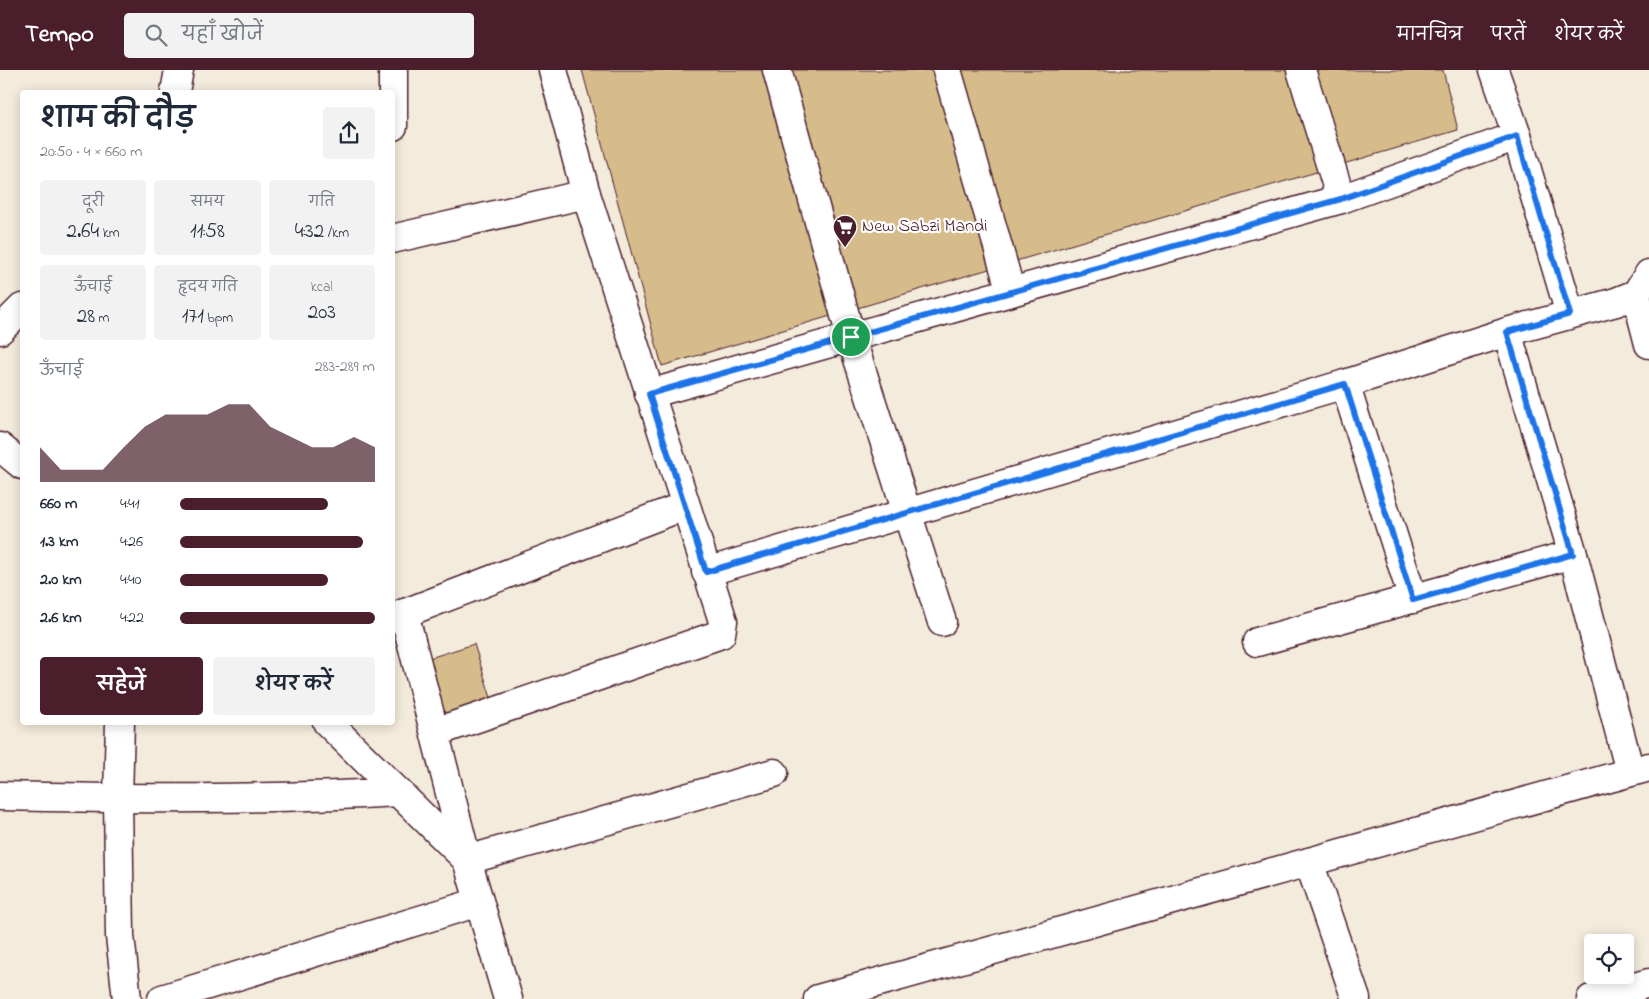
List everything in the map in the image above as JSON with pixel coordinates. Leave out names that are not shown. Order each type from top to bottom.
[{"type":"street","points":[[175,90],[179,70]]},
{"type":"street","points":[[393,70],[393,90]]},
{"type":"street","points":[[436,732],[721,634],[723,621],[684,506],[586,194],[553,70]]},
{"type":"street","points":[[777,70],[851,337],[942,622]]},
{"type":"street","points":[[948,70],[1011,292]]},
{"type":"street","points":[[1301,70],[1341,199]]},
{"type":"street","points":[[1494,70],[1517,136],[1570,314]]},
{"type":"street","points":[[649,394],[1341,199],[1517,136]]},
{"type":"street","points":[[395,238],[586,194]]},
{"type":"street","points":[[706,572],[1345,384],[1507,332],[1616,302],[1642,284],[1649,344]]},
{"type":"street","points":[[0,330],[20,310]]},
{"type":"street","points":[[818,999],[1640,770],[1507,332]]},
{"type":"street","points":[[1345,384],[1413,600]]},
{"type":"street","points":[[0,447],[20,463]]},
{"type":"street","points":[[508,999],[467,860],[436,732],[398,616],[684,506]]},
{"type":"street","points":[[1257,642],[1573,554]]},
{"type":"street","points":[[120,725],[118,799],[120,936],[126,999]]},
{"type":"street","points":[[329,725],[467,860]]},
{"type":"street","points":[[467,860],[774,773]]},
{"type":"street","points":[[0,796],[118,799],[327,796],[398,792]]},
{"type":"street","points":[[1309,862],[1356,999]]},
{"type":"street","points":[[162,999],[479,902]]},
{"type":"street","points":[[1591,999],[1649,984]]},
{"type":"building","name":"New Sabzi Mandi","points":[[582,70],[1443,70],[1458,130],[662,366]]},
{"type":"building","points":[[474,644],[492,701],[438,717],[420,661]]},
{"type":"place","name":"New Sabzi Mandi","points":[[845,248]]},
{"type":"route","points":[[1517,136],[1570,314],[1507,332],[1573,554],[1413,600],[1345,384],[706,572],[649,394],[851,337],[1341,199],[1517,136]]}]
